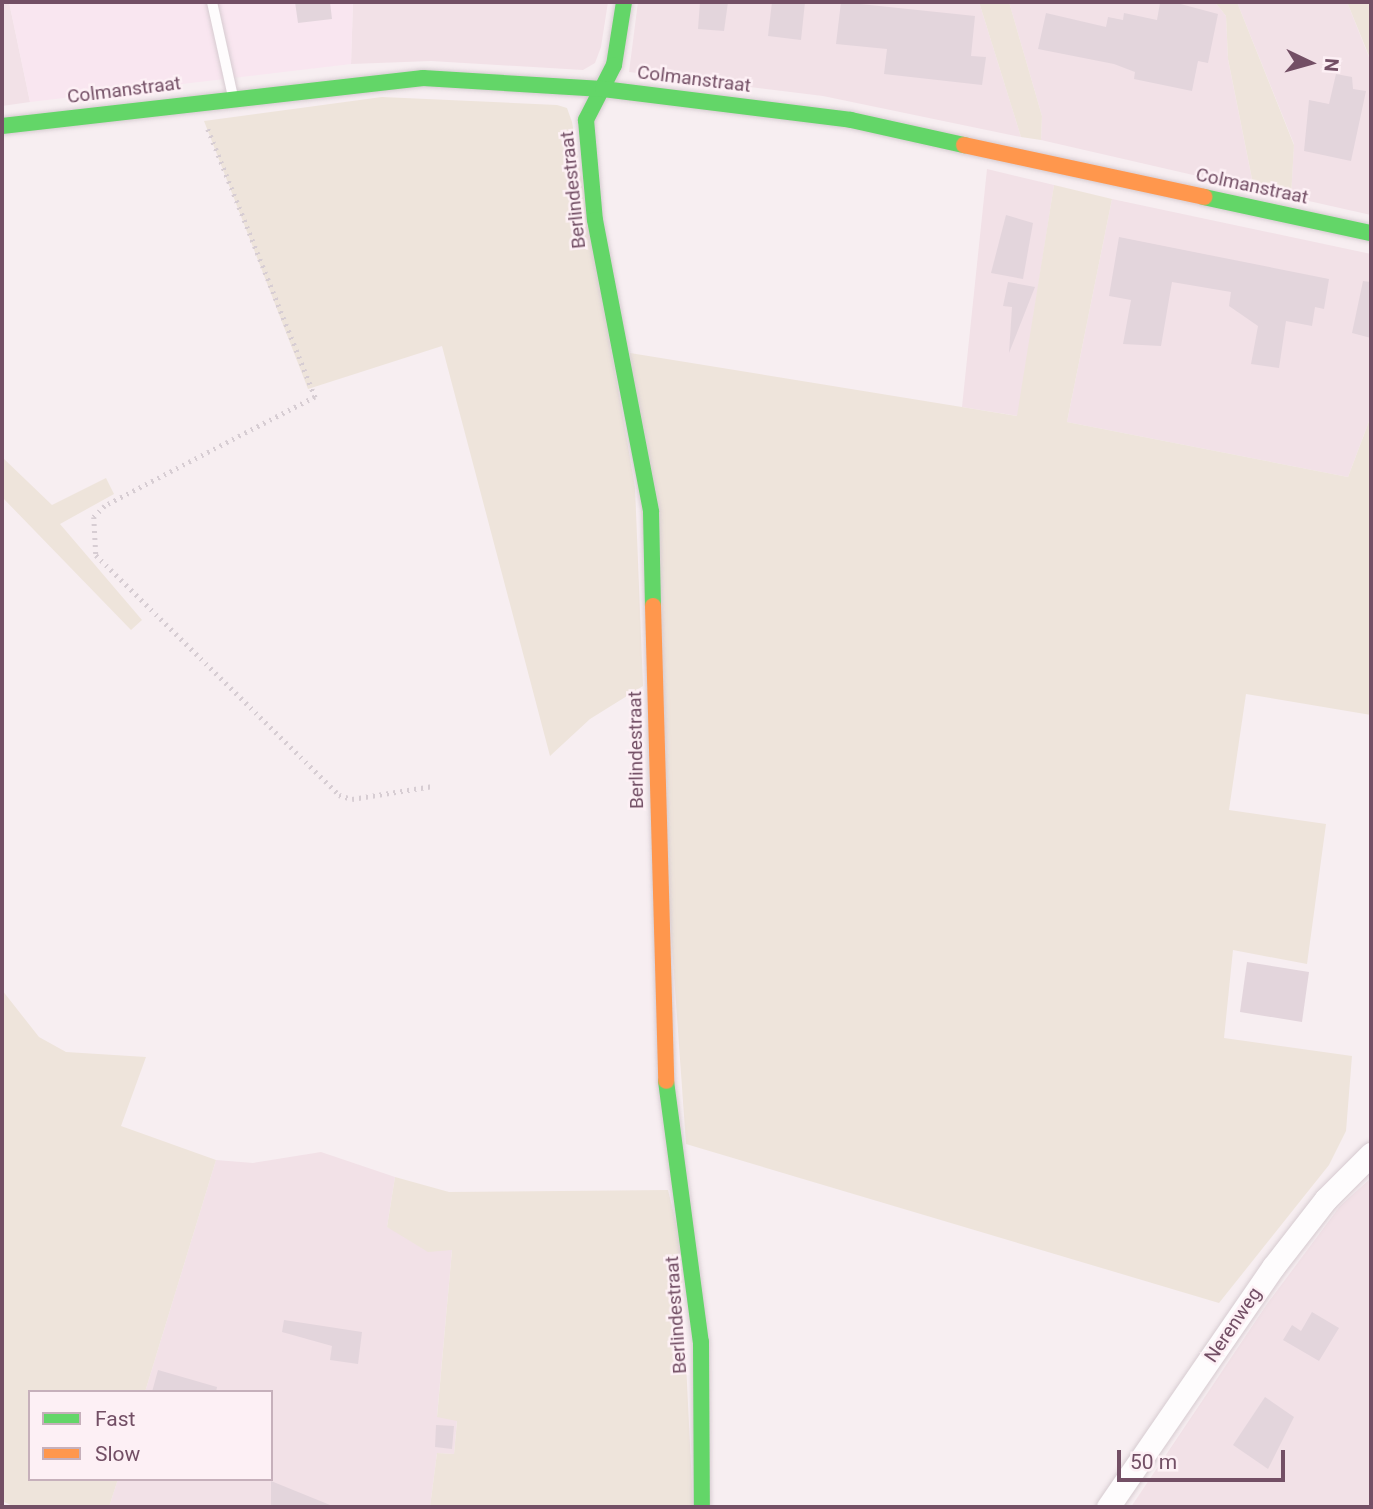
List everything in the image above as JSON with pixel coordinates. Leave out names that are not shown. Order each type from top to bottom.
[{"type":"street","name":"Berlindestraat","points":[[624,2],[614,65],[586,120],[594,220],[651,512],[664,1070],[701,1342],[702,1507]]},
{"type":"street","name":"Colmanstraat","points":[[2,126],[233,97],[423,78],[603,89],[851,120],[1371,233]]},
{"type":"street","name":"Nerenweg","points":[[1108,1507],[1273,1266],[1326,1199],[1371,1154]]},
{"type":"lane","points":[[212,2],[233,97]]},
{"type":"path","points":[[202,101],[206,126],[315,397],[105,506],[94,517],[96,555],[339,795],[352,799],[433,786]]},
{"type":"shaded area","points":[[2,2],[9,2],[30,102],[2,106]]},
{"type":"shaded area","points":[[9,2],[353,2],[351,64],[30,102]]},
{"type":"shaded area","points":[[353,2],[608,2],[601,47],[595,63],[583,70],[431,61],[351,64]]},
{"type":"shaded area","points":[[638,2],[979,2],[1021,137],[823,96],[629,72]]},
{"type":"shaded area","points":[[979,2],[1009,2],[1042,116],[1041,140],[1021,137]]},
{"type":"shaded area","points":[[1009,2],[1215,2],[1226,16],[1228,59],[1254,189],[1041,140],[1042,116]]},
{"type":"shaded area","points":[[1215,2],[1237,2],[1294,145],[1291,197],[1254,189],[1228,59],[1226,16]]},
{"type":"shaded area","points":[[1237,2],[1347,2],[1371,62],[1371,215],[1291,197],[1294,144]]},
{"type":"shaded area","points":[[1347,2],[1371,2],[1371,61]]},
{"type":"shaded area","points":[[382,97],[557,105],[567,108],[572,122],[635,487],[643,686],[590,719],[550,756],[442,346],[308,389],[204,121]]},
{"type":"shaded area","points":[[987,169],[1054,185],[1018,416],[962,407]]},
{"type":"shaded area","points":[[1054,185],[1112,199],[1067,422],[1348,477],[1371,416],[1371,715],[1246,694],[1229,810],[1326,824],[1307,964],[1233,950],[1224,1038],[1352,1056],[1346,1131],[1329,1165],[1219,1303],[686,1144],[630,353],[1017,416]]},
{"type":"shaded area","points":[[1112,199],[1371,254],[1371,416],[1348,477],[1067,422]]},
{"type":"shaded area","points":[[2,457],[52,505],[106,478],[114,494],[60,524],[142,620],[131,630],[2,497]]},
{"type":"shaded area","points":[[2,990],[39,1037],[66,1052],[146,1057],[121,1126],[216,1160],[146,1390],[28,1390],[28,1481],[117,1481],[109,1507],[15,1507],[2,1501]]},
{"type":"shaded area","points":[[321,1152],[395,1177],[387,1227],[452,1250],[437,1416],[457,1420],[454,1454],[437,1453],[430,1507],[109,1507],[117,1481],[273,1481],[273,1390],[146,1390],[216,1160],[253,1163]]},
{"type":"shaded area","points":[[395,1177],[449,1192],[668,1190],[680,1239],[693,1507],[430,1507],[437,1453],[454,1454],[457,1421],[437,1417],[452,1250],[428,1252],[387,1227]]},
{"type":"shaded area","points":[[1371,1178],[1371,1507],[1131,1507],[1267,1304],[1340,1206]]},
{"type":"building","points":[[295,2],[330,2],[332,19],[298,23]]},
{"type":"building","points":[[700,2],[728,2],[724,31],[698,29]]},
{"type":"building","points":[[772,2],[805,2],[801,40],[768,36]]},
{"type":"building","points":[[841,2],[975,16],[971,56],[986,57],[982,85],[884,74],[887,49],[836,44]]},
{"type":"building","points":[[1173,2],[1218,14],[1208,63],[1198,61],[1192,91],[1134,79],[1135,72],[1114,64],[1038,49],[1046,13],[1106,27],[1108,17],[1123,20],[1124,13],[1157,20],[1160,3]]},
{"type":"building","points":[[1336,74],[1352,77],[1353,89],[1366,91],[1351,161],[1304,151],[1309,100],[1329,104]]},
{"type":"building","points":[[1006,215],[1033,223],[1023,279],[991,273]]},
{"type":"building","points":[[1119,237],[1329,279],[1324,309],[1315,307],[1312,326],[1286,321],[1279,368],[1251,364],[1258,326],[1229,306],[1231,292],[1172,282],[1161,346],[1123,344],[1131,300],[1109,296]]},
{"type":"building","points":[[1363,281],[1371,282],[1371,338],[1352,333]]},
{"type":"building","points":[[1008,282],[1035,287],[1009,353],[1012,307],[1003,306]]},
{"type":"building","points":[[1247,962],[1309,972],[1302,1022],[1240,1012]]},
{"type":"building","points":[[1312,1312],[1339,1328],[1319,1361],[1283,1340],[1292,1325],[1301,1331]]},
{"type":"building","points":[[284,1320],[362,1332],[358,1364],[330,1360],[332,1346],[282,1332]]},
{"type":"building","points":[[158,1370],[217,1387],[216,1390],[153,1390]]},
{"type":"building","points":[[1265,1397],[1294,1417],[1268,1469],[1233,1445]]},
{"type":"building","points":[[436,1425],[454,1426],[452,1449],[435,1447]]},
{"type":"building","points":[[271,1481],[335,1507],[271,1507]]},
{"type":"traffic: fast","points":[[624,2],[614,65],[586,120],[595,220],[651,512],[653,606]]},
{"type":"traffic: fast","points":[[2,126],[423,78],[603,89],[851,120],[964,145]]},
{"type":"traffic: fast","points":[[1204,197],[1371,233]]},
{"type":"traffic: fast","points":[[666,1081],[701,1342],[702,1507]]},
{"type":"traffic: slow","points":[[964,145],[1204,197]]},
{"type":"traffic: slow","points":[[653,606],[666,1081]]}]
